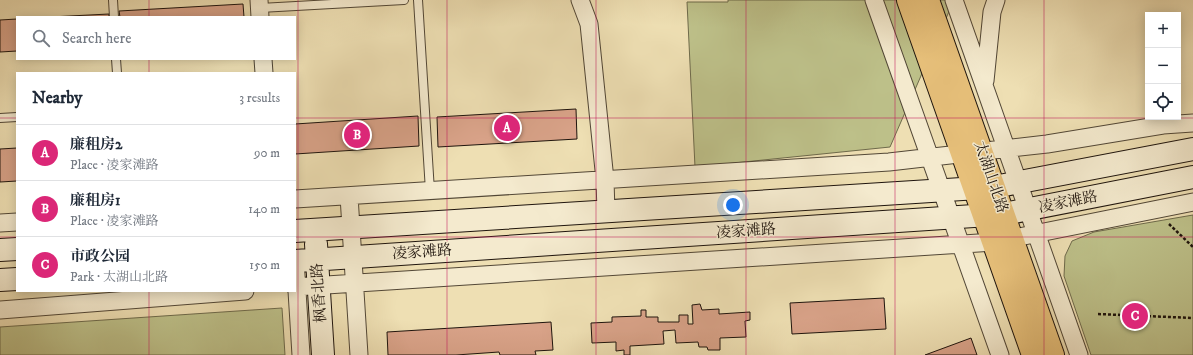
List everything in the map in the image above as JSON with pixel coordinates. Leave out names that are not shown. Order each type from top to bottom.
[{"type":"main road","name":"太湖山北路","points":[[908,0],[972,152],[985,187],[1003,241],[1033,355]]},
{"type":"main road","name":"太湖山北路","points":[[928,0],[972,152]]},
{"type":"main road","name":"凌家滩路","points":[[305,231],[985,187],[1193,149]]},
{"type":"main road","name":"凌家滩路","points":[[296,260],[994,215],[1028,210],[1193,177]]},
{"type":"main road","name":"枫香北路","points":[[305,231],[317,259],[323,355]]},
{"type":"main road","name":"太湖山北路","points":[[1003,241],[1053,355]]},
{"type":"main road","points":[[0,250],[16,249]]},
{"type":"main road","points":[[0,280],[16,279]]},
{"type":"street","points":[[580,0],[589,24],[605,180],[606,212]]},
{"type":"street","points":[[874,0],[940,190],[1000,355]]},
{"type":"street","points":[[954,0],[1079,355]]},
{"type":"street","points":[[984,85],[992,12],[996,0]]},
{"type":"street","points":[[263,60],[264,72]]},
{"type":"street","points":[[296,199],[889,162],[1047,144],[1163,125],[1193,124]]},
{"type":"street","points":[[348,196],[359,355]]},
{"type":"street","points":[[301,355],[296,287],[1003,241],[1193,202]]},
{"type":"street","points":[[0,224],[16,222]]},
{"type":"street","points":[[0,310],[232,292]]},
{"type":"lane","points":[[113,0],[114,16]]},
{"type":"lane","points":[[260,8],[404,0]]},
{"type":"lane","points":[[418,0],[430,191]]},
{"type":"lane","points":[[116,60],[117,72]]},
{"type":"lane","points":[[0,118],[16,117]]},
{"type":"path","points":[[1154,210],[1193,247]]},
{"type":"path","points":[[1098,314],[1193,318]]},
{"type":"green space","points":[[728,0],[954,0],[890,147],[695,167],[687,2],[728,2]]},
{"type":"green space","points":[[1193,215],[1193,355],[1091,355],[1064,276],[1065,256],[1072,241],[1094,232]]},
{"type":"green space","points":[[282,308],[285,355],[0,355],[0,327]]},
{"type":"building","points":[[243,4],[244,16],[120,16],[119,11]]},
{"type":"building","points":[[109,14],[109,16],[70,16]]},
{"type":"building","points":[[16,19],[16,51],[0,52],[0,20]]},
{"type":"building","points":[[576,109],[577,139],[438,147],[437,117]]},
{"type":"building","points":[[418,116],[419,146],[296,154],[296,124]]},
{"type":"building","points":[[16,148],[16,181],[0,182],[0,149]]},
{"type":"building","points":[[884,298],[886,329],[792,334],[790,303]]},
{"type":"building","points":[[700,304],[702,310],[719,309],[719,314],[750,312],[750,320],[745,321],[746,337],[720,338],[720,350],[708,350],[707,347],[699,347],[698,342],[676,343],[675,330],[663,331],[664,344],[630,346],[630,355],[624,355],[624,350],[616,351],[616,342],[592,343],[591,323],[612,322],[612,317],[641,316],[641,310],[646,310],[646,317],[658,317],[658,322],[679,322],[679,315],[688,315],[688,324],[693,324],[692,305]]},
{"type":"building","points":[[551,322],[553,350],[535,351],[536,355],[500,355],[499,352],[456,355],[388,355],[387,332]]},
{"type":"building","points":[[971,338],[977,355],[925,355]]},
{"type":"place","name":"廉租房2","points":[[507,128]]},
{"type":"place","name":"廉租房1","points":[[357,135]]},
{"type":"place","name":"市政公园","points":[[1135,316]]}]
